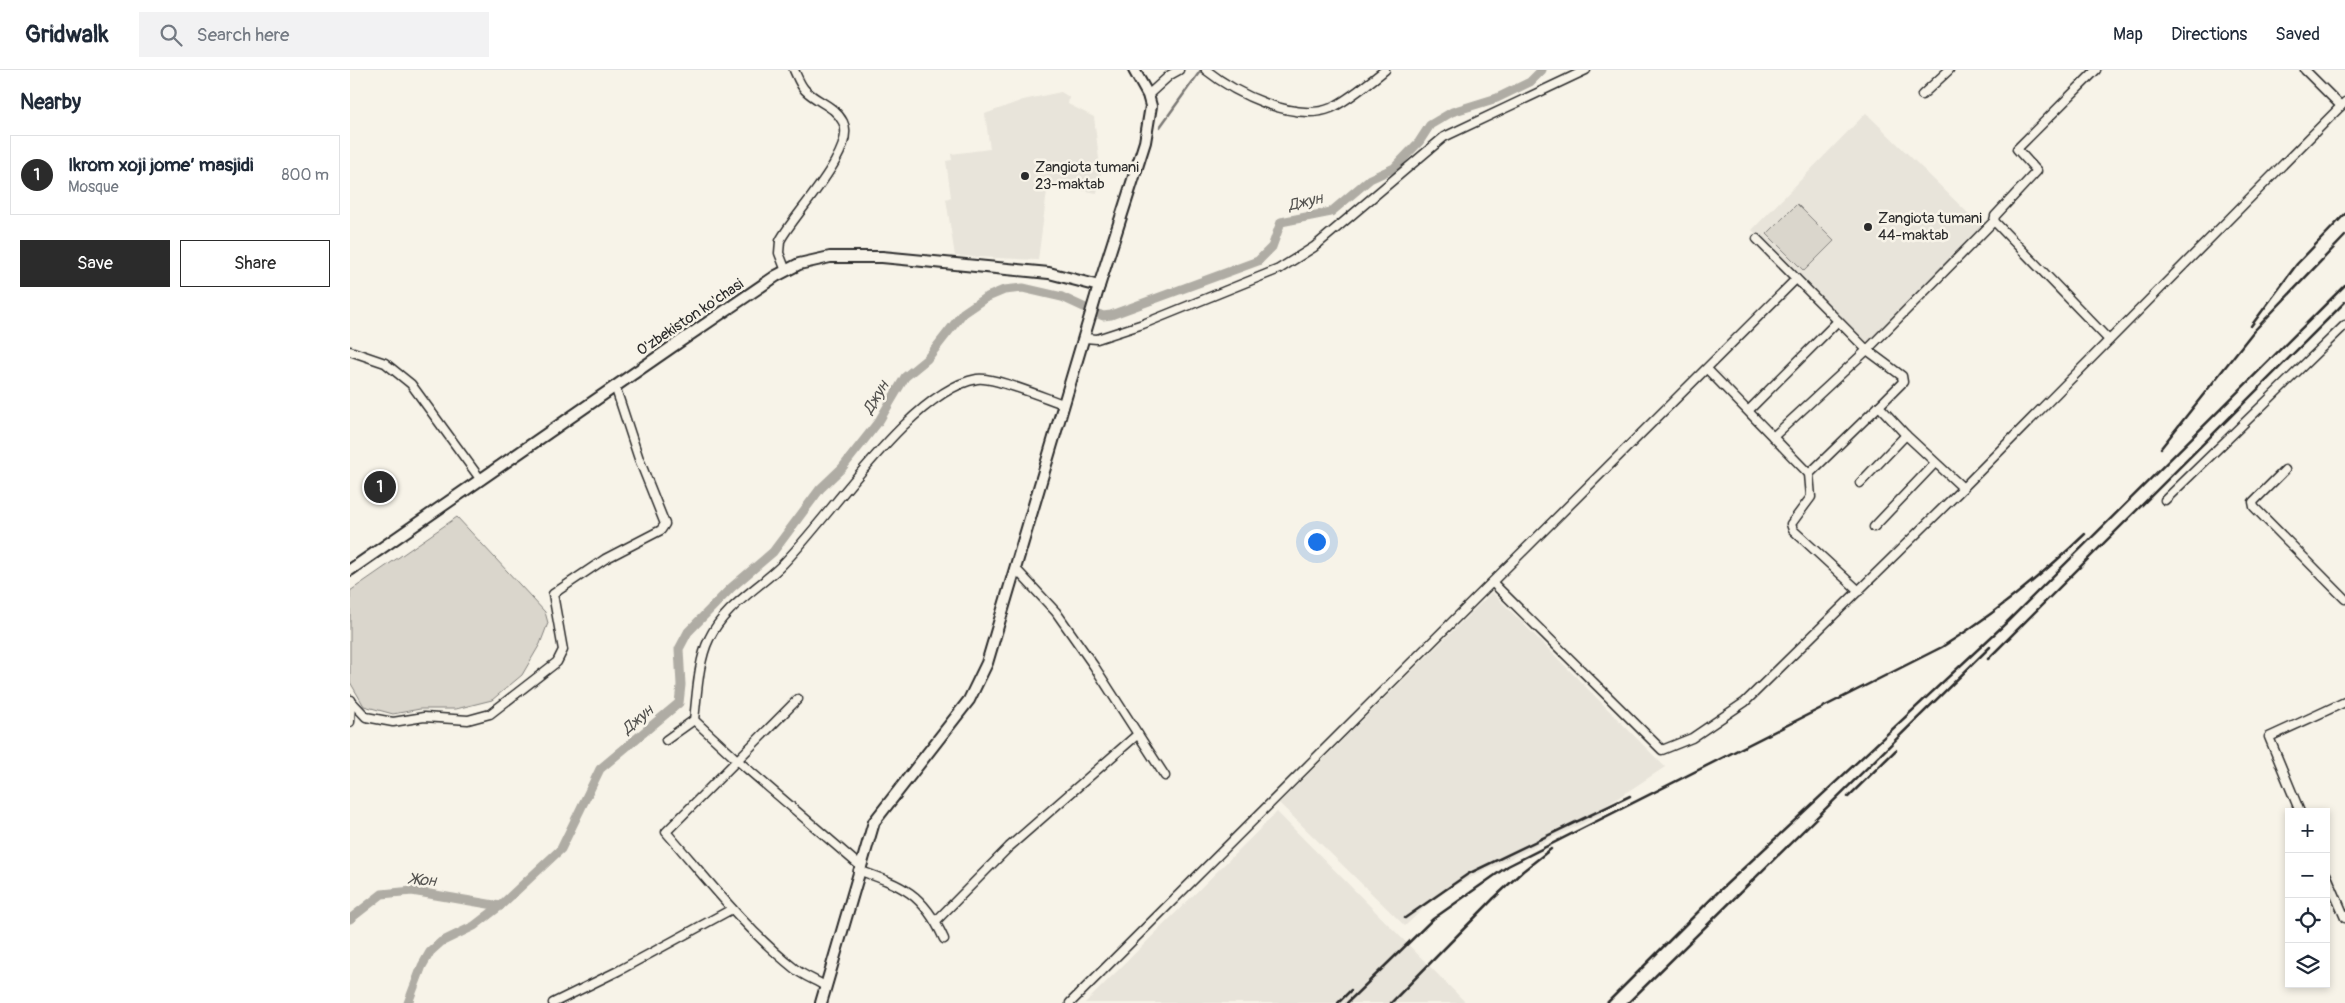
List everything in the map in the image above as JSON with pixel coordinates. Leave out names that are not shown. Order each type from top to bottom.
[{"type":"main road","points":[[821,1003],[874,822],[969,700],[987,663],[1063,404],[1090,324],[1099,286],[1145,142],[1151,106],[1148,96],[1134,70]]},
{"type":"main road","name":"O'zbekiston ko'chasi","points":[[350,570],[615,386],[786,271],[807,261],[846,255],[1040,272],[1099,286]]},
{"type":"street","points":[[786,271],[779,253],[780,241],[821,184],[841,150],[846,134],[845,124],[835,109],[805,90],[794,70]]},
{"type":"street","points":[[1148,96],[1170,75],[1179,70]]},
{"type":"street","points":[[1209,71],[1264,104],[1305,114],[1331,108],[1384,70]]},
{"type":"street","points":[[1085,338],[1097,339],[1143,324],[1279,269],[1314,247],[1444,137],[1586,70]]},
{"type":"street","points":[[1922,95],[1949,70]]},
{"type":"street","points":[[1773,437],[1867,350],[1994,221],[1995,216],[2037,171],[2016,149],[2096,70]]},
{"type":"street","points":[[1493,583],[1662,750],[1692,738],[1745,702],[1859,591],[2343,104],[2305,70]]},
{"type":"street","points":[[1994,221],[2109,340]]},
{"type":"street","points":[[1756,240],[1867,350],[1904,379],[1879,406],[1808,474]]},
{"type":"street","points":[[1070,1003],[1277,795],[1708,370],[1796,279]]},
{"type":"street","points":[[1749,410],[1838,322]]},
{"type":"street","points":[[2165,500],[2345,325]]},
{"type":"street","points":[[350,351],[385,363],[411,384],[481,480]]},
{"type":"street","points":[[1708,370],[1749,410],[1808,474],[1811,497],[1791,524],[1793,530],[1859,591]]},
{"type":"street","points":[[666,740],[694,720],[698,679],[708,640],[723,616],[780,566],[910,418],[952,386],[978,378],[1063,404]]},
{"type":"street","points":[[351,700],[366,717],[393,722],[424,716],[468,720],[490,714],[557,662],[563,650],[553,594],[605,559],[662,530],[665,524],[639,459],[615,386]]},
{"type":"street","points":[[1879,406],[1906,435],[1963,488]]},
{"type":"street","points":[[1860,483],[1906,435]]},
{"type":"street","points":[[1874,528],[1935,463]]},
{"type":"street","points":[[2285,470],[2253,502],[2254,507],[2345,599]]},
{"type":"street","points":[[1015,568],[1056,612],[1094,666],[1165,776]]},
{"type":"street","points":[[798,699],[666,832],[732,908],[796,970],[825,986]]},
{"type":"street","points":[[350,722],[351,700]]},
{"type":"street","points":[[2298,808],[2269,737],[2342,703],[2345,712]]},
{"type":"street","points":[[694,720],[859,868],[906,889],[919,899],[936,921],[944,939]]},
{"type":"street","points":[[936,921],[1009,848],[1138,734]]},
{"type":"street","points":[[2330,883],[2345,918]]},
{"type":"street","points":[[553,1003],[618,971],[732,908]]},
{"type":"shaded area","name":"Zangiota tumani 23-maktab","points":[[1061,92],[1069,97],[1068,104],[1094,117],[1100,167],[1102,168],[1097,193],[1048,184],[1038,260],[955,256],[946,199],[951,197],[946,161],[952,160],[951,154],[990,149],[985,114],[1023,100]]},
{"type":"shaded area","name":"Zangiota tumani 44-maktab","points":[[1866,113],[1977,222],[1981,218],[1985,223],[1867,342],[1752,230]]},
{"type":"shaded area","points":[[1797,204],[1834,241],[1804,271],[1767,234]]},
{"type":"shaded area","points":[[457,517],[545,612],[548,623],[540,644],[522,675],[492,700],[456,709],[420,709],[393,714],[364,706],[350,682],[350,591]]},
{"type":"shaded area","points":[[1492,592],[1665,767],[1601,809],[1602,814],[1441,892],[1405,926],[1279,803]]},
{"type":"shaded area","points":[[1277,812],[1466,1003],[1085,1003]]},
{"type":"waterway","points":[[1160,127],[1201,70]]},
{"type":"waterway","name":"Джун","points":[[408,1003],[422,966],[430,952],[441,942],[474,926],[500,906],[561,849],[600,769],[679,703],[681,685],[679,649],[688,632],[731,588],[773,552],[820,489],[842,468],[879,421],[905,377],[927,359],[963,313],[985,298],[1004,290],[1023,288],[1062,297],[1103,316],[1111,315],[1258,261],[1272,247],[1281,222],[1331,212],[1370,179],[1394,168],[1419,142],[1430,125],[1452,112],[1497,98],[1530,82],[1542,70]]},
{"type":"waterway","name":"Жон","points":[[350,919],[382,894],[412,891],[500,906]]},
{"type":"railway","points":[[2251,326],[2297,264],[2345,214]]},
{"type":"railway","points":[[2161,448],[2253,332],[2345,236]]},
{"type":"railway","points":[[1607,1003],[1718,892],[2005,624],[2345,285]]},
{"type":"railway","points":[[1988,659],[2345,302]]},
{"type":"railway","points":[[1347,1003],[1433,919],[1508,866],[1942,647],[2016,594],[2085,534]]},
{"type":"railway","points":[[1628,1003],[1990,647]]},
{"type":"railway","points":[[1848,797],[1896,750]]},
{"type":"railway","points":[[1405,918],[1468,874],[1630,796]]},
{"type":"railway","points":[[1391,1003],[1494,898],[1523,871],[1551,849]]},
{"type":"railway","points":[[1338,1003],[1351,990]]},
{"type":"place","name":"Zangiota tumani 23-maktab","points":[[1025,176]]},
{"type":"place","name":"Zangiota tumani 44-maktab","points":[[1868,227]]},
{"type":"place","name":"Ikrom xoji jome’ masjidi","points":[[380,487]]}]
